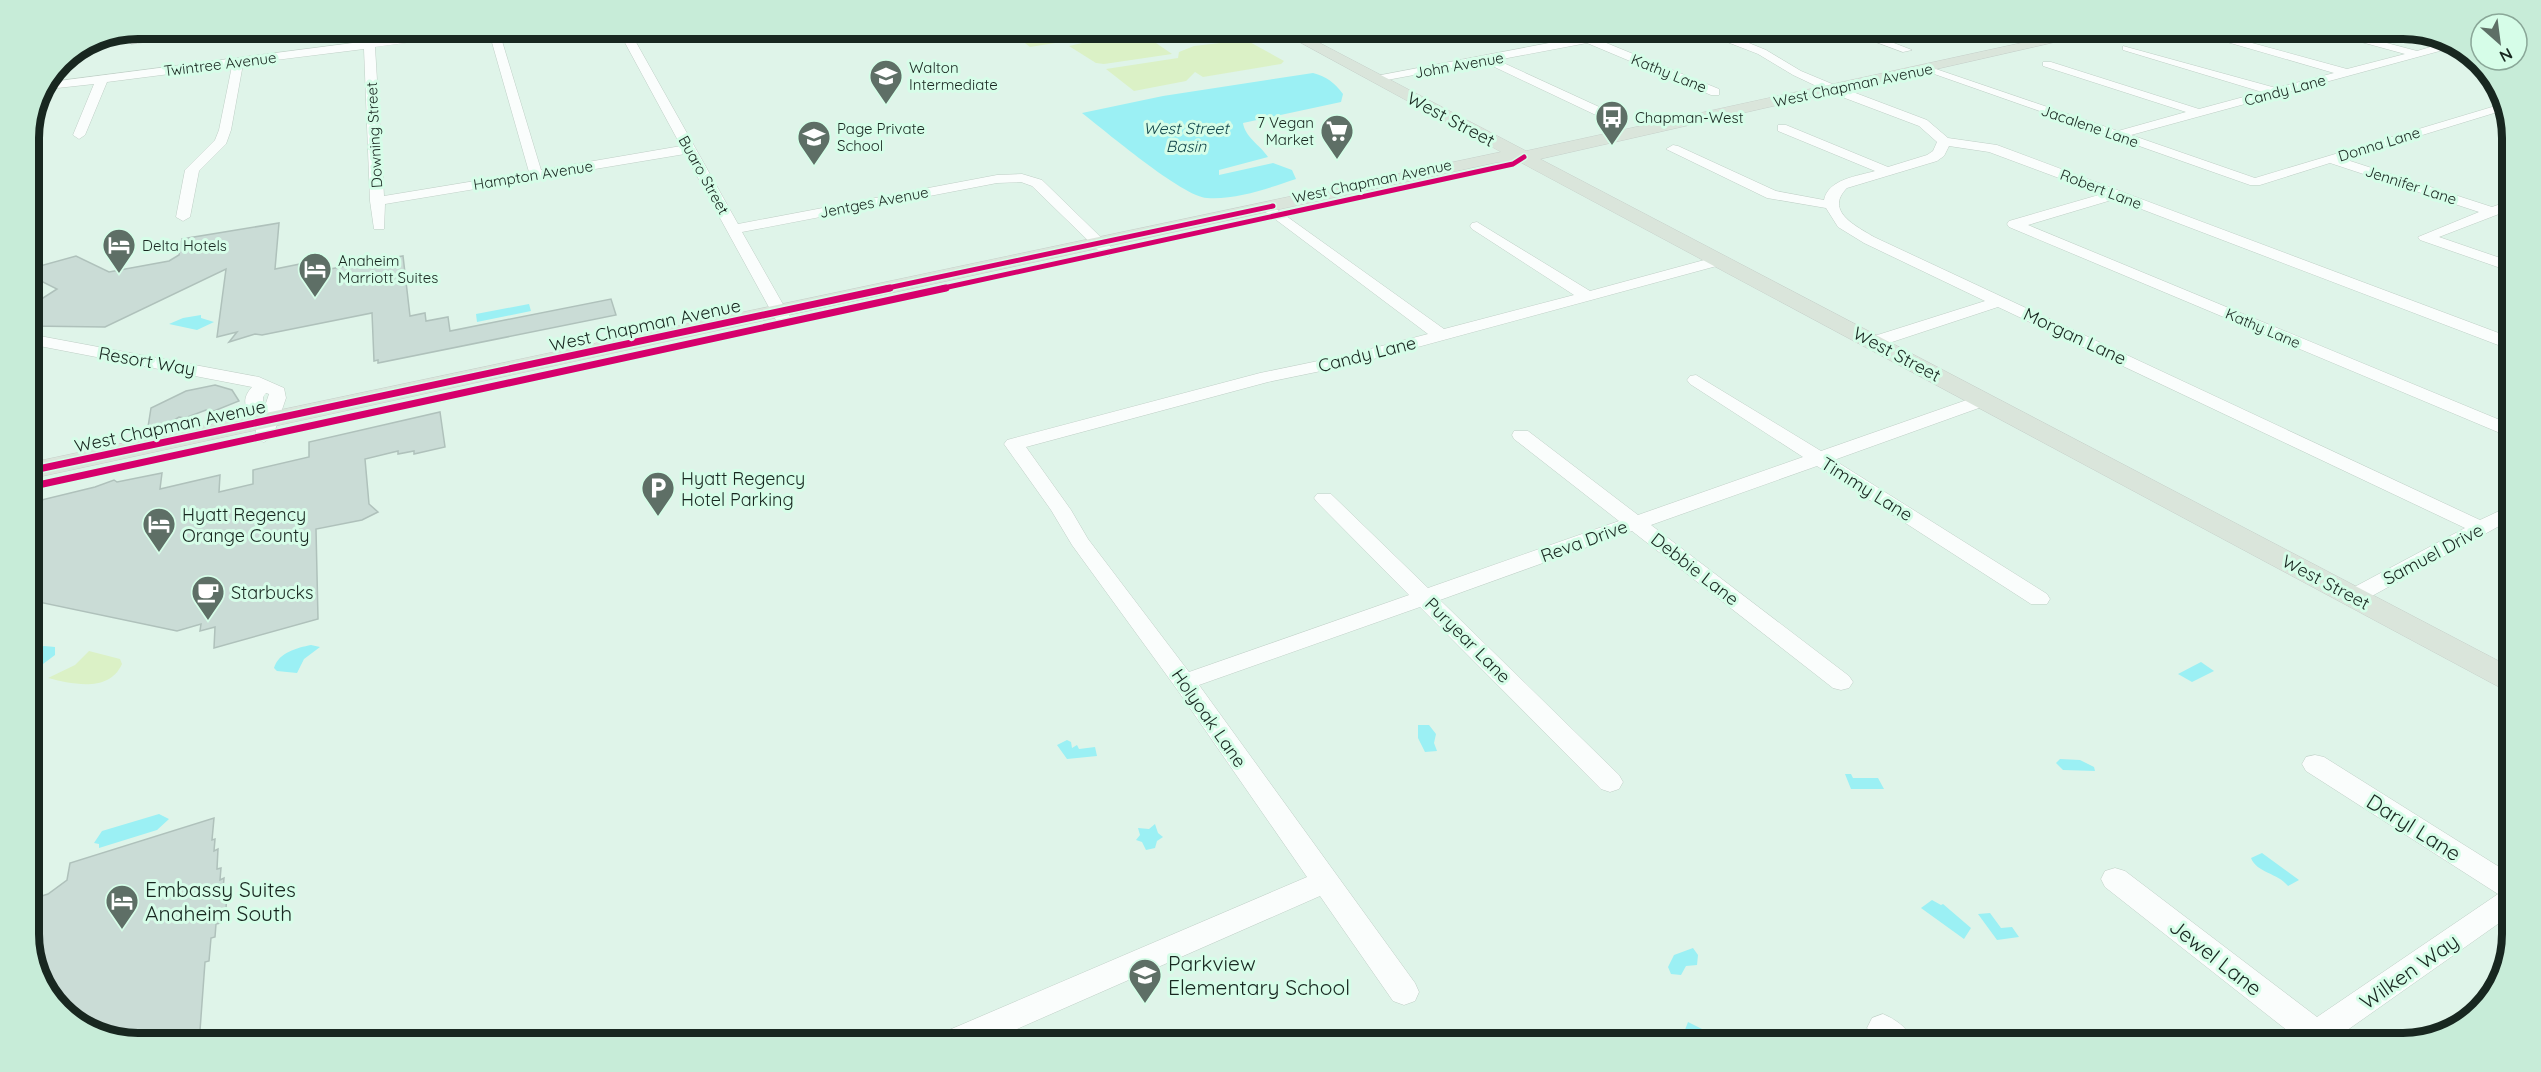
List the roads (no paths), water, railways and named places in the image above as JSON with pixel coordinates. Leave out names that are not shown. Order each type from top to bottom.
[{"type":"main road","name":"West Street","points":[[1301,39],[2502,676]]},
{"type":"main road","name":"West Chapman Avenue","points":[[39,485],[265,429],[1273,211],[1498,158],[1524,157],[2061,39]]},
{"type":"main road","name":"West Chapman Avenue","points":[[39,469],[265,429]]},
{"type":"street","points":[[136,39],[135,42],[160,39]]},
{"type":"street","name":"Twintree Avenue","points":[[55,85],[417,39]]},
{"type":"street","points":[[499,39],[536,174]]},
{"type":"street","name":"Buaro Street","points":[[628,39],[782,317]]},
{"type":"street","name":"John Avenue","points":[[1376,79],[1600,39]]},
{"type":"street","points":[[1673,148],[1772,195],[1831,205],[1832,195],[1842,184],[1932,158],[1939,153],[1944,141],[1923,123],[1833,89],[1797,73],[1762,52],[1730,39]]},
{"type":"street","points":[[1875,39],[1907,50]]},
{"type":"street","points":[[2223,39],[2348,73]]},
{"type":"street","points":[[2358,39],[2417,54]]},
{"type":"street","name":"Kathy Lane","points":[[1591,41],[1715,92]]},
{"type":"street","name":"Downing Street","points":[[369,45],[379,226]]},
{"type":"street","name":"Candy Lane","points":[[2116,135],[2442,47]]},
{"type":"street","points":[[2127,48],[2276,92]]},
{"type":"street","points":[[1488,60],[1604,114]]},
{"type":"street","points":[[183,217],[192,170],[221,141],[225,130],[238,62]]},
{"type":"street","points":[[2047,64],[2198,113]]},
{"type":"street","name":"Jacalene Lane","points":[[1926,69],[2255,182]]},
{"type":"street","points":[[79,135],[102,79]]},
{"type":"street","name":"Donna Lane","points":[[2255,182],[2497,109]]},
{"type":"street","points":[[1782,128],[1889,171]]},
{"type":"street","name":"Robert Lane","points":[[1944,141],[1992,148],[2502,340]]},
{"type":"street","name":"Hampton Avenue","points":[[376,201],[689,149]]},
{"type":"street","name":"Jennifer Lane","points":[[2330,159],[2491,211]]},
{"type":"street","name":"Jentges Avenue","points":[[734,229],[1015,177],[1026,178],[1036,183],[1103,248]]},
{"type":"street","name":"Kathy Lane","points":[[2117,194],[2014,224],[2502,428]]},
{"type":"street","name":"Morgan Lane","points":[[1831,205],[1837,217],[1853,231],[2481,528]]},
{"type":"street","points":[[2502,207],[2425,237],[2502,264]]},
{"type":"street","points":[[1273,211],[1441,335]]},
{"type":"street","points":[[1477,226],[1587,296]]},
{"type":"street","name":"Candy Lane","points":[[1014,444],[1266,377],[1341,362],[1719,261]]},
{"type":"street","points":[[1874,342],[2000,301]]},
{"type":"street","name":"Resort Way","points":[[39,341],[234,377],[263,386],[254,396],[254,408],[265,429]]},
{"type":"street","name":"Timmy Lane","points":[[1696,380],[2039,598]]},
{"type":"street","name":"Reva Drive","points":[[1184,682],[1984,400]]},
{"type":"street","name":"Debbie Lane","points":[[1521,435],[1841,682]]},
{"type":"street","name":"Holyoak Lane","points":[[1014,444],[1061,510],[1079,541],[1184,682],[1404,992]]},
{"type":"street","name":"Puryear Lane","points":[[1324,498],[1610,782]]},
{"type":"street","name":"Samuel Drive","points":[[2353,597],[2502,516]]},
{"type":"street","name":"Daryl Lane","points":[[2315,764],[2502,883]]},
{"type":"street","name":"Jewel Lane","points":[[2115,879],[2304,1033]]},
{"type":"street","points":[[978,1033],[1324,882]]},
{"type":"street","name":"Wilken Way","points":[[2320,1033],[2502,907]]},
{"type":"water","name":"West Street Basin","points":[[1313,73],[1326,78],[1336,86],[1343,94],[1341,102],[1243,123],[1250,137],[1268,157],[1219,170],[1219,175],[1273,163],[1292,170],[1296,179],[1230,197],[1207,198],[1180,187],[1082,113],[1163,96]]},
{"type":"water","points":[[529,304],[531,311],[477,322],[476,314]]},
{"type":"water","points":[[201,315],[201,318],[214,322],[197,330],[169,324],[183,318]]},
{"type":"water","points":[[311,645],[320,647],[304,659],[297,673],[277,671],[274,668],[284,654]]},
{"type":"water","points":[[39,647],[55,647],[55,655],[39,665]]},
{"type":"water","points":[[2201,662],[2214,671],[2192,682],[2178,674]]},
{"type":"water","points":[[1418,725],[1429,725],[1436,734],[1434,743],[1437,751],[1425,752],[1418,738]]},
{"type":"water","points":[[1067,740],[1071,742],[1072,748],[1077,745],[1079,749],[1095,747],[1097,756],[1067,759],[1057,745]]},
{"type":"water","points":[[2060,759],[2080,760],[2094,767],[2095,771],[2063,770],[2056,763]]},
{"type":"water","points":[[1845,774],[1851,774],[1853,778],[1878,778],[1884,789],[1851,789]]},
{"type":"water","points":[[159,814],[169,819],[157,830],[99,848],[99,844],[94,843],[102,831]]},
{"type":"water","points":[[1155,824],[1158,833],[1163,837],[1157,841],[1155,848],[1146,850],[1142,842],[1136,840],[1140,835],[1138,828],[1149,829]]},
{"type":"water","points":[[2262,853],[2299,880],[2288,886],[2279,878],[2258,867],[2251,858]]},
{"type":"water","points":[[1932,900],[1943,904],[1971,928],[1964,939],[1921,908]]},
{"type":"water","points":[[1990,913],[2001,928],[2012,927],[2019,937],[1997,940],[1978,914]]},
{"type":"water","points":[[1693,948],[1698,955],[1697,965],[1686,966],[1681,975],[1671,974],[1668,967],[1674,955]]},
{"type":"water","points":[[1688,1022],[1710,1033],[1684,1033]]},
{"type":"place","name":"Walton Intermediate","points":[[886,105]]},
{"type":"place","name":"Chapman-West","points":[[1612,146]]},
{"type":"place","name":"7 Vegan Market","points":[[1337,160]]},
{"type":"place","name":"Page Private School","points":[[814,166]]},
{"type":"place","name":"Delta Hotels","points":[[119,274]]},
{"type":"place","name":"Anaheim Marriott Suites","points":[[315,298]]},
{"type":"place","name":"Hyatt Regency Hotel Parking","points":[[658,517]]},
{"type":"place","name":"Hyatt Regency Orange County","points":[[159,553]]},
{"type":"place","name":"Starbucks","points":[[208,621]]},
{"type":"place","name":"Embassy Suites Anaheim South","points":[[122,930]]},
{"type":"place","name":"Parkview Elementary School","points":[[1145,1004]]}]
